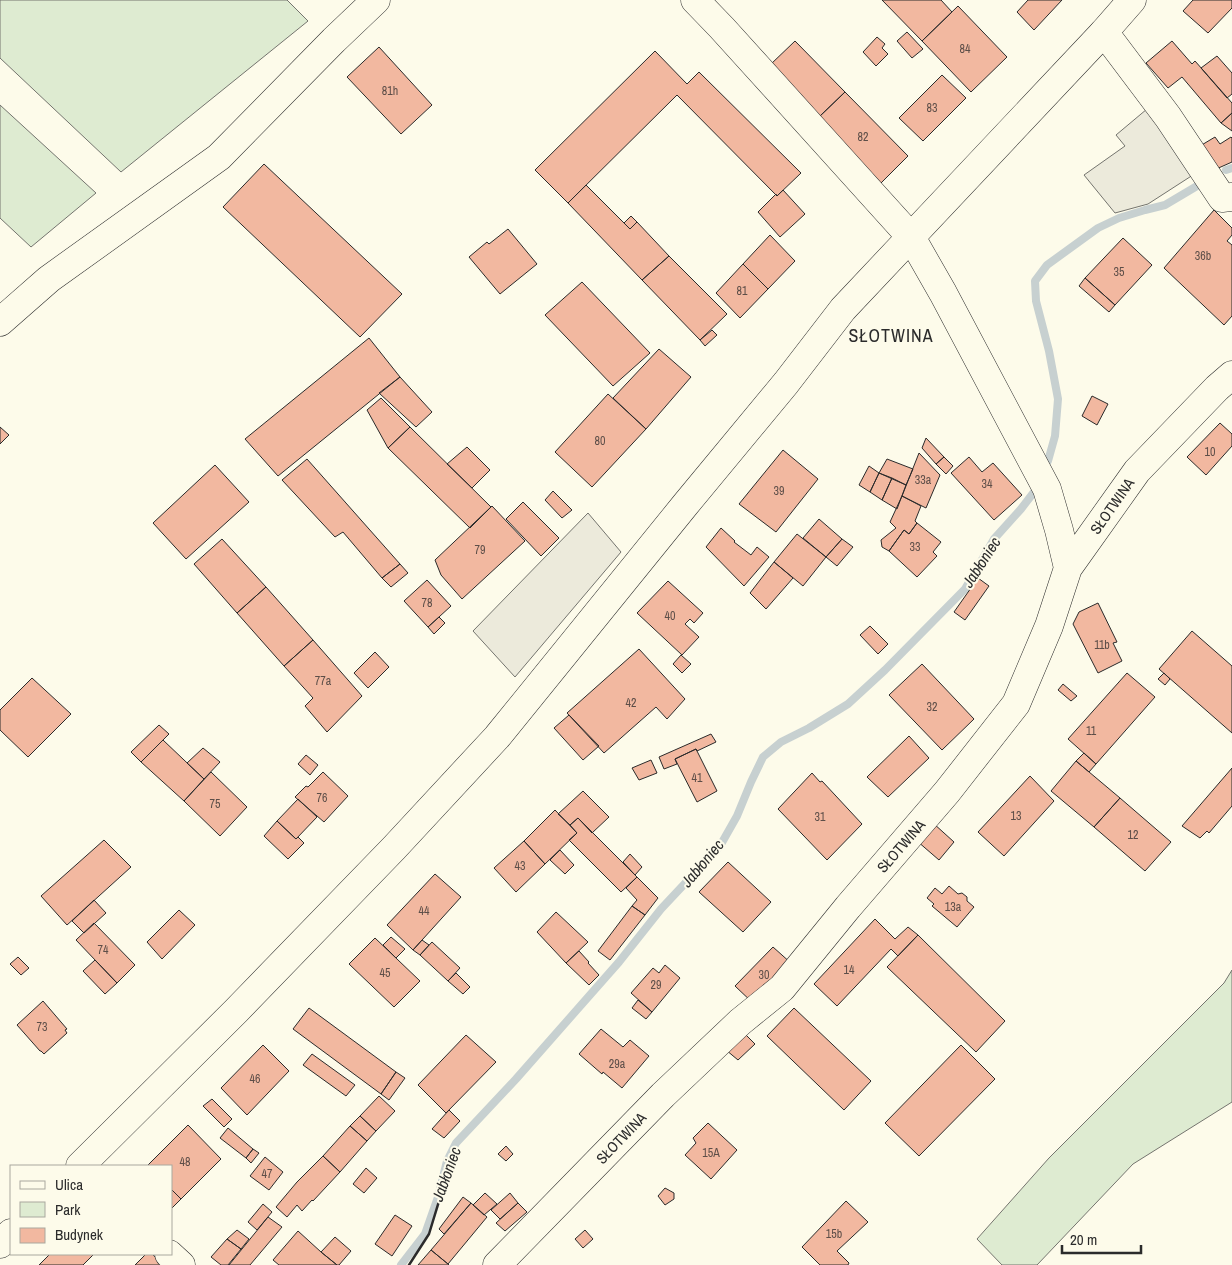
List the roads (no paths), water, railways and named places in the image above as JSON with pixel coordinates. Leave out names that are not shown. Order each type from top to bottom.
[{"type":"street","points":[[0,322],[49,279],[219,157],[376,0]]},
{"type":"street","points":[[695,0],[729,35],[910,236],[943,293],[1047,489],[1068,568]]},
{"type":"street","points":[[81,1165],[236,1012],[394,848],[497,737],[786,382],[843,309],[1132,0]]},
{"type":"street","points":[[1104,32],[1168,117],[1222,198],[1232,197]]},
{"type":"street","name":"SŁOTWINA","points":[[496,1265],[663,1095],[740,1022],[782,988],[848,907],[947,792],[1016,704],[1049,626],[1068,568],[1136,471],[1232,375]]},
{"type":"street","points":[[0,1244],[10,1234]]},
{"type":"street","points":[[170,1255],[181,1265]]},
{"type":"waterway","name":"Jabłoniec","points":[[1226,170],[1232,168]]},
{"type":"waterway","name":"Jabłoniec","points":[[1048,461],[1055,436],[1058,399],[1049,351],[1036,301],[1035,281],[1047,265],[1098,228],[1119,218],[1165,205],[1197,186]]},
{"type":"waterway","name":"Jabłoniec","points":[[401,1265],[425,1234],[438,1197],[447,1161],[456,1143],[516,1079],[619,962],[661,909],[720,846],[737,816],[763,757],[781,742],[809,728],[848,704],[885,670],[965,589],[994,539],[1034,492]]},
{"type":"district","name":"SŁOTWINA","points":[[891,335]]}]
